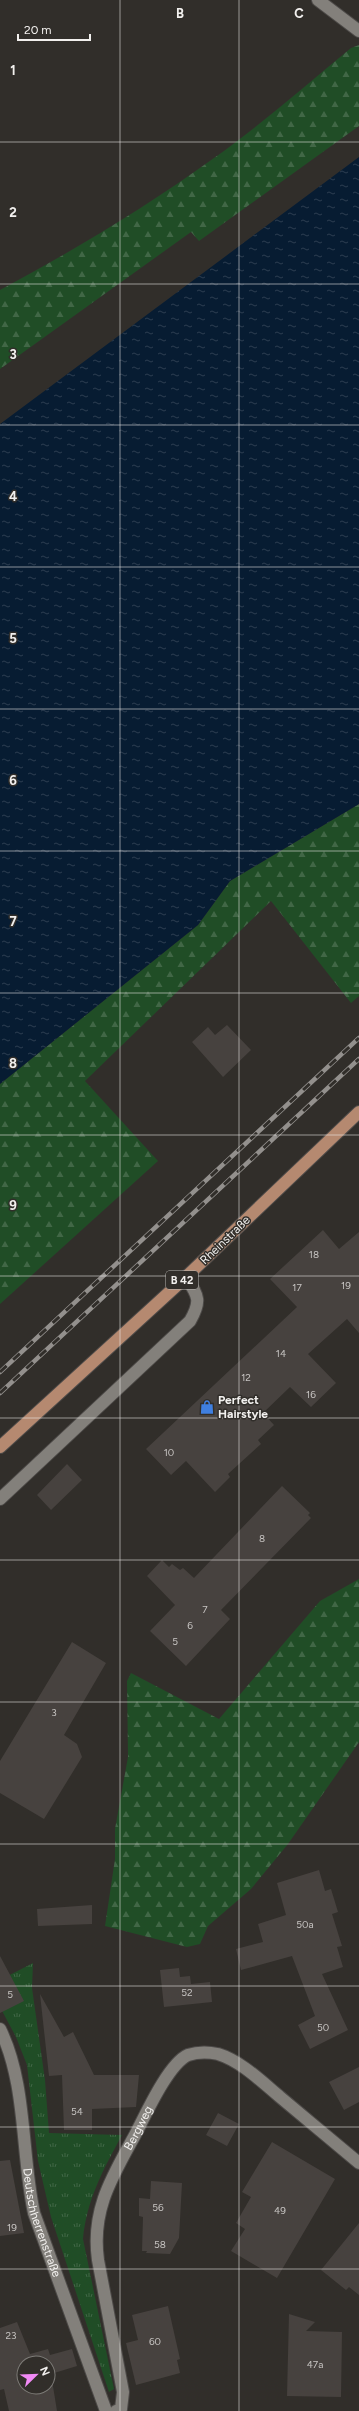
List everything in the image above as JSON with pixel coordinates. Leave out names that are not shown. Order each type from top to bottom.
[{"type":"main road","name":"Rheinstraße","points":[[0,1447],[186,1277],[359,1112]]},
{"type":"street","points":[[318,0],[358,31]]},
{"type":"street","points":[[0,1499],[190,1320],[198,1307],[197,1295],[186,1277]]},
{"type":"street","name":"Deutschherrenstraße","points":[[0,2029],[16,2075],[27,2182],[34,2213],[106,2411]]},
{"type":"street","name":"Bergweg","points":[[116,2411],[121,2409],[123,2392],[98,2260],[95,2239],[97,2217],[105,2193],[158,2091],[172,2070],[188,2056],[204,2052],[218,2054],[248,2071],[359,2163]]},
{"type":"green space","points":[[359,45],[359,126],[199,241],[191,232],[0,369],[0,290],[109,228],[162,194],[232,145],[351,48]]},
{"type":"green space","points":[[359,804],[359,996],[351,1003],[271,901],[85,1081],[158,1161],[0,1304],[0,1084],[198,925],[230,881]]},
{"type":"green space","points":[[359,1579],[359,1742],[288,1844],[251,1889],[208,1926],[200,1944],[187,1947],[105,1926],[115,1859],[115,1829],[128,1757],[127,1681],[131,1673],[219,1719],[320,1601]]},
{"type":"green space","points":[[33,1963],[32,1988],[45,2080],[49,2133],[122,2135],[102,2173],[92,2198],[85,2224],[83,2239],[114,2389],[109,2392],[51,2217],[38,2161],[27,2065],[16,2037],[0,2007],[0,1980]]},
{"type":"water","points":[[359,157],[359,804],[230,881],[198,925],[0,1084],[0,424]]},
{"type":"building","points":[[227,1025],[251,1050],[223,1077],[192,1042],[208,1027],[215,1035]]},
{"type":"building","points":[[323,1230],[339,1249],[359,1232],[359,1333],[347,1319],[308,1354],[336,1383],[311,1407],[290,1387],[263,1413],[274,1425],[258,1440],[261,1444],[228,1474],[230,1477],[215,1492],[186,1461],[171,1475],[146,1449],[297,1307],[270,1279]]},
{"type":"building","points":[[67,1464],[82,1480],[51,1510],[37,1495]]},
{"type":"building","points":[[282,1486],[310,1513],[308,1515],[311,1518],[221,1610],[230,1619],[186,1666],[150,1631],[175,1605],[147,1576],[162,1560],[169,1567],[172,1564],[180,1570],[183,1568],[194,1578]]},
{"type":"building","points":[[72,1642],[106,1663],[64,1735],[77,1744],[82,1757],[44,1819],[0,1793],[0,1761]]},
{"type":"building","points":[[319,1870],[325,1891],[331,1889],[338,1912],[332,1914],[342,1946],[337,1947],[343,1967],[322,1974],[348,2030],[310,2049],[298,2025],[315,2016],[292,1956],[241,1970],[236,1949],[263,1942],[258,1924],[286,1915],[277,1883]]},
{"type":"building","points":[[92,1905],[92,1924],[38,1926],[37,1909]]},
{"type":"building","points":[[0,1956],[24,2001],[0,2013]]},
{"type":"building","points":[[179,1968],[180,1977],[190,1976],[191,1984],[210,1982],[212,2002],[164,2007],[160,1970]]},
{"type":"building","points":[[40,1994],[64,2037],[73,2032],[94,2075],[139,2075],[136,2107],[92,2109],[92,2130],[64,2130],[62,2075],[49,2076]]},
{"type":"building","points":[[359,2067],[359,2102],[344,2110],[329,2082]]},
{"type":"building","points":[[218,2113],[239,2124],[227,2146],[206,2135]]},
{"type":"building","points":[[272,2142],[335,2179],[277,2278],[231,2251],[245,2229],[236,2223],[251,2197],[242,2192]]},
{"type":"building","points":[[10,2160],[24,2233],[0,2236],[0,2161]]},
{"type":"building","points":[[151,2181],[182,2183],[179,2238],[170,2254],[146,2253],[147,2251],[142,2251],[143,2217],[139,2216],[139,2198],[150,2199]]},
{"type":"building","points":[[359,2223],[359,2295],[349,2287],[346,2290],[321,2270]]},
{"type":"building","points":[[168,2306],[180,2359],[177,2360],[180,2373],[136,2385],[126,2343],[138,2340],[132,2315]]},
{"type":"building","points":[[289,2314],[315,2322],[306,2331],[342,2332],[341,2397],[287,2396]]},
{"type":"building","points":[[17,2322],[30,2354],[48,2349],[50,2355],[16,2355],[16,2395],[54,2395],[57,2411],[9,2411],[4,2389],[0,2390],[0,2328]]},
{"type":"building","points":[[72,2349],[77,2366],[56,2372],[56,2355],[50,2355]]},
{"type":"railway","points":[[0,1372],[359,1038]]},
{"type":"railway","points":[[0,1393],[359,1059]]},
{"type":"place","name":"Perfect Hairstyle","points":[[207,1407]]}]
